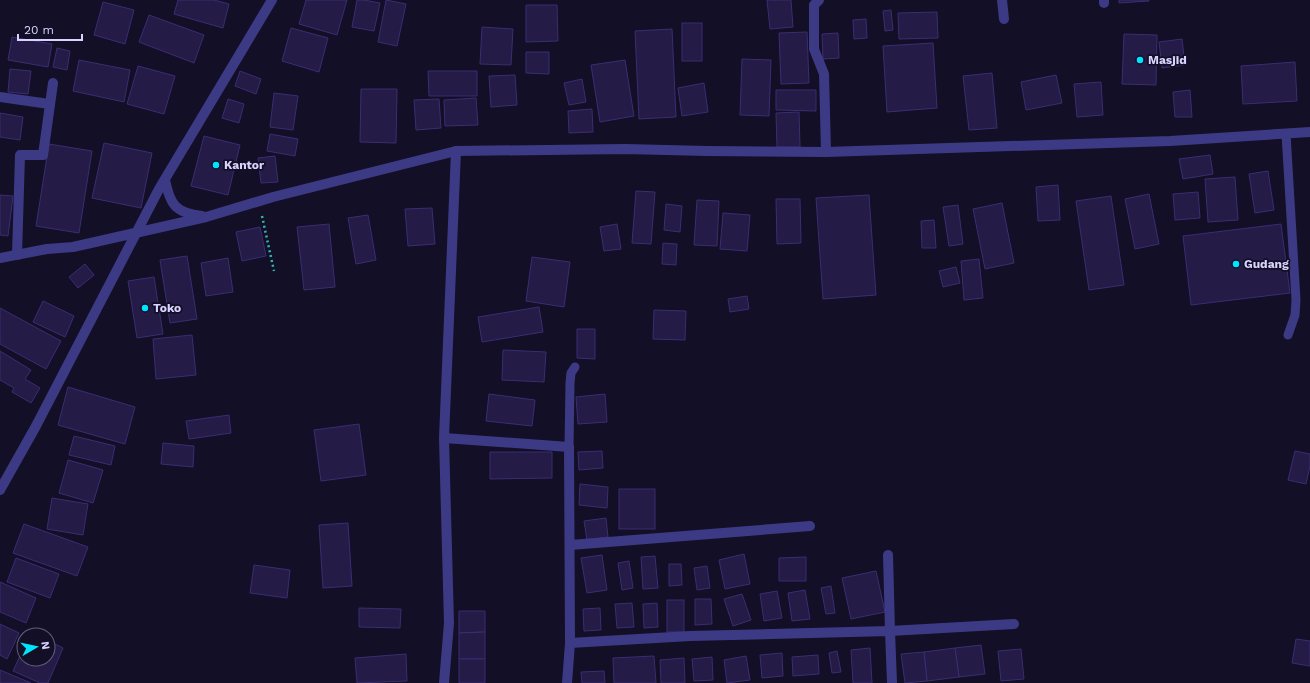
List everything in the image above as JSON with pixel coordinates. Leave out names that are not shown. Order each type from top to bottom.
[{"type":"street","points":[[0,490],[36,426],[135,233],[272,0]]},
{"type":"street","points":[[819,0],[814,5],[814,49],[824,74],[826,152]]},
{"type":"street","points":[[1002,0],[1004,19]]},
{"type":"street","points":[[17,255],[20,155],[43,155],[53,83]]},
{"type":"street","points":[[0,97],[49,104]]},
{"type":"street","points":[[0,258],[47,249],[73,247],[135,233],[456,151],[625,149],[826,152],[1170,141],[1310,132]]},
{"type":"street","points":[[444,683],[448,623],[444,438],[456,151]]},
{"type":"street","points":[[165,180],[168,196],[178,209],[196,216],[206,216]]},
{"type":"street","points":[[444,438],[569,446],[570,643],[567,683]]},
{"type":"street","points":[[570,545],[810,526]]},
{"type":"street","points":[[888,555],[892,683]]},
{"type":"street","points":[[570,643],[690,636],[890,631],[1014,624]]},
{"type":"lane","points":[[1286,134],[1296,300],[1295,314],[1288,335]]},
{"type":"lane","points":[[569,446],[570,383],[571,373],[575,367]]},
{"type":"path","points":[[259,202],[274,271]]},
{"type":"building","points":[[178,0],[214,0],[229,4],[223,28],[174,14]]},
{"type":"building","points":[[306,0],[347,0],[337,35],[299,24]]},
{"type":"building","points":[[357,0],[380,3],[374,31],[352,27]]},
{"type":"building","points":[[386,0],[406,4],[397,46],[378,42]]},
{"type":"building","points":[[767,0],[791,0],[793,27],[770,29]]},
{"type":"building","points":[[1119,0],[1149,0],[1149,1],[1119,3]]},
{"type":"building","points":[[103,2],[134,10],[125,44],[94,35]]},
{"type":"building","points":[[526,5],[557,5],[558,41],[526,42]]},
{"type":"building","points":[[891,10],[893,30],[885,31],[883,11]]},
{"type":"building","points":[[937,12],[938,38],[899,39],[898,13]]},
{"type":"building","points":[[149,15],[204,35],[194,63],[139,42]]},
{"type":"building","points":[[866,19],[867,38],[854,39],[853,20]]},
{"type":"building","points":[[682,23],[702,23],[702,61],[682,61]]},
{"type":"building","points":[[482,27],[513,29],[511,65],[480,64]]},
{"type":"building","points":[[291,28],[328,38],[319,72],[282,61]]},
{"type":"building","points":[[672,29],[676,117],[639,119],[635,31]]},
{"type":"building","points":[[807,32],[809,83],[781,84],[779,33]]},
{"type":"building","points":[[838,33],[839,58],[823,59],[822,34]]},
{"type":"building","name":"Masjid","points":[[1124,34],[1157,35],[1156,85],[1122,84]]},
{"type":"building","points":[[12,37],[52,44],[48,67],[8,60]]},
{"type":"building","points":[[1182,39],[1185,65],[1162,68],[1159,42]]},
{"type":"building","points":[[933,43],[937,108],[887,112],[883,46]]},
{"type":"building","points":[[57,48],[70,51],[67,70],[53,67]]},
{"type":"building","points":[[526,52],[549,52],[549,74],[526,73]]},
{"type":"building","points":[[742,59],[771,60],[769,116],[740,115]]},
{"type":"building","points":[[79,60],[130,70],[124,102],[73,91]]},
{"type":"building","points":[[625,60],[634,116],[600,122],[591,65]]},
{"type":"building","points":[[1295,62],[1297,101],[1243,104],[1241,66]]},
{"type":"building","points":[[138,66],[175,76],[164,114],[127,104]]},
{"type":"building","points":[[10,69],[31,71],[28,94],[8,92]]},
{"type":"building","points":[[240,71],[261,79],[256,94],[235,86]]},
{"type":"building","points":[[428,71],[477,71],[477,96],[429,96]]},
{"type":"building","points":[[992,73],[997,128],[969,130],[963,76]]},
{"type":"building","points":[[515,75],[517,105],[491,107],[489,76]]},
{"type":"building","points":[[1056,75],[1062,103],[1026,110],[1021,82]]},
{"type":"building","points":[[582,79],[586,102],[569,105],[564,83]]},
{"type":"building","points":[[1101,82],[1103,115],[1077,117],[1074,84]]},
{"type":"building","points":[[704,83],[708,112],[682,116],[678,88]]},
{"type":"building","points":[[361,89],[397,89],[396,143],[360,142]]},
{"type":"building","points":[[776,90],[816,90],[816,111],[776,110]]},
{"type":"building","points":[[1190,90],[1192,117],[1175,117],[1173,92]]},
{"type":"building","points":[[274,93],[298,96],[293,130],[270,127]]},
{"type":"building","points":[[476,98],[478,125],[445,126],[444,100]]},
{"type":"building","points":[[228,99],[244,104],[239,123],[222,118]]},
{"type":"building","points":[[439,99],[441,128],[416,130],[414,100]]},
{"type":"building","points":[[592,109],[593,132],[569,133],[568,111]]},
{"type":"building","points":[[799,112],[800,147],[777,147],[776,113]]},
{"type":"building","points":[[0,113],[23,117],[20,140],[0,137]]},
{"type":"building","points":[[270,134],[298,139],[295,156],[267,151]]},
{"type":"building","name":"Kantor","points":[[204,136],[240,145],[228,195],[191,186]]},
{"type":"building","points":[[104,143],[152,153],[141,208],[92,198]]},
{"type":"building","points":[[49,144],[92,151],[79,233],[36,226]]},
{"type":"building","points":[[1210,155],[1213,174],[1183,179],[1179,159]]},
{"type":"building","points":[[275,156],[278,182],[261,183],[258,158]]},
{"type":"building","points":[[1268,171],[1274,210],[1255,213],[1249,174]]},
{"type":"building","points":[[1235,177],[1238,220],[1208,222],[1205,179]]},
{"type":"building","points":[[1058,185],[1060,220],[1038,221],[1036,187]]},
{"type":"building","points":[[636,191],[655,192],[651,244],[632,243]]},
{"type":"building","points":[[1198,192],[1200,218],[1175,220],[1173,194]]},
{"type":"building","points":[[1149,194],[1159,244],[1135,249],[1125,199]]},
{"type":"building","points":[[0,195],[13,196],[8,236],[0,235]]},
{"type":"building","points":[[869,195],[876,295],[823,299],[816,198]]},
{"type":"building","points":[[1111,196],[1124,285],[1089,290],[1076,201]]},
{"type":"building","points":[[776,199],[800,199],[801,243],[777,244]]},
{"type":"building","points":[[697,200],[719,201],[717,246],[694,245]]},
{"type":"building","points":[[1002,203],[1014,263],[985,269],[973,209]]},
{"type":"building","points":[[666,204],[682,206],[680,232],[664,230]]},
{"type":"building","points":[[958,205],[963,244],[949,246],[943,207]]},
{"type":"building","points":[[432,208],[435,244],[408,246],[405,209]]},
{"type":"building","points":[[723,213],[750,215],[747,251],[720,249]]},
{"type":"building","points":[[368,215],[376,260],[356,264],[348,218]]},
{"type":"building","points":[[934,220],[936,248],[922,248],[921,221]]},
{"type":"building","points":[[329,224],[335,287],[304,290],[297,227]]},
{"type":"building","points":[[617,224],[621,249],[604,251],[600,227]]},
{"type":"building","name":"Gudang","points":[[1281,224],[1290,293],[1191,305],[1183,236]]},
{"type":"building","points":[[260,227],[266,256],[242,261],[236,232]]},
{"type":"building","points":[[663,243],[677,244],[676,265],[662,264]]},
{"type":"building","points":[[187,256],[197,319],[170,323],[160,260]]},
{"type":"building","points":[[532,257],[570,262],[564,307],[526,301]]},
{"type":"building","points":[[228,258],[233,292],[206,296],[201,263]]},
{"type":"building","points":[[979,259],[983,298],[964,300],[961,261]]},
{"type":"building","points":[[85,264],[94,275],[78,288],[69,277]]},
{"type":"building","points":[[956,267],[960,283],[943,287],[939,271]]},
{"type":"building","name":"Toko","points":[[154,277],[163,334],[137,338],[128,281]]},
{"type":"building","points":[[747,296],[749,309],[730,312],[728,299]]},
{"type":"building","points":[[43,301],[74,316],[65,337],[33,322]]},
{"type":"building","points":[[539,307],[543,332],[482,342],[478,317]]},
{"type":"building","points":[[0,308],[61,341],[46,369],[0,344]]},
{"type":"building","points":[[654,310],[686,311],[685,340],[653,339]]},
{"type":"building","points":[[577,329],[595,329],[595,359],[577,358]]},
{"type":"building","points":[[192,335],[196,375],[156,379],[153,339]]},
{"type":"building","points":[[503,350],[546,352],[544,382],[502,380]]},
{"type":"building","points":[[0,351],[31,370],[25,379],[40,388],[31,403],[12,392],[14,388],[0,380]]},
{"type":"building","points":[[68,387],[135,407],[125,444],[58,425]]},
{"type":"building","points":[[489,394],[535,400],[532,426],[486,421]]},
{"type":"building","points":[[605,394],[607,422],[578,424],[576,397]]},
{"type":"building","points":[[229,415],[231,433],[189,439],[186,421]]},
{"type":"building","points":[[359,424],[366,475],[321,481],[314,430]]},
{"type":"building","points":[[74,436],[115,446],[111,465],[69,455]]},
{"type":"building","points":[[163,443],[194,446],[193,467],[161,464]]},
{"type":"building","points":[[602,451],[603,468],[579,470],[578,452]]},
{"type":"building","points":[[1295,451],[1310,454],[1310,466],[1306,484],[1288,480]]},
{"type":"building","points":[[490,452],[552,452],[552,478],[490,479]]},
{"type":"building","points":[[68,460],[103,470],[93,503],[59,493]]},
{"type":"building","points":[[580,484],[608,487],[607,508],[579,505]]},
{"type":"building","points":[[619,489],[655,489],[655,529],[619,529]]},
{"type":"building","points":[[52,498],[88,504],[83,535],[47,529]]},
{"type":"building","points":[[606,518],[608,537],[587,540],[584,521]]},
{"type":"building","points":[[348,523],[352,586],[323,588],[319,525]]},
{"type":"building","points":[[24,524],[88,547],[77,576],[13,553]]},
{"type":"building","points":[[744,554],[750,584],[725,589],[719,560]]},
{"type":"building","points":[[602,555],[607,590],[587,593],[581,558]]},
{"type":"building","points":[[655,556],[658,588],[643,589],[641,557]]},
{"type":"building","points":[[806,557],[806,581],[779,581],[779,558]]},
{"type":"building","points":[[16,558],[59,574],[50,598],[7,582]]},
{"type":"building","points":[[629,561],[633,588],[622,590],[618,563]]},
{"type":"building","points":[[669,564],[681,564],[682,585],[669,586]]},
{"type":"building","points":[[254,565],[290,570],[287,598],[250,593]]},
{"type":"building","points":[[707,566],[710,588],[697,590],[694,568]]},
{"type":"building","points":[[876,571],[885,612],[851,619],[842,578]]},
{"type":"building","points":[[0,582],[36,598],[26,623],[0,612]]},
{"type":"building","points":[[831,586],[835,613],[826,614],[821,588]]},
{"type":"building","points":[[805,590],[810,619],[792,621],[788,593]]},
{"type":"building","points":[[777,591],[782,618],[764,621],[760,594]]},
{"type":"building","points":[[742,594],[751,620],[733,626],[724,599]]},
{"type":"building","points":[[695,599],[711,599],[712,624],[695,625]]},
{"type":"building","points":[[667,600],[684,600],[684,632],[667,632]]},
{"type":"building","points":[[632,603],[634,627],[617,628],[615,604]]},
{"type":"building","points":[[657,603],[658,627],[644,628],[643,604]]},
{"type":"building","points":[[359,608],[401,609],[400,628],[359,627]]},
{"type":"building","points":[[600,608],[601,630],[584,631],[583,609]]},
{"type":"building","points":[[459,611],[485,611],[485,632],[459,633]]},
{"type":"building","points":[[0,624],[16,632],[16,640],[7,659],[0,655]]},
{"type":"building","points":[[485,632],[485,659],[459,659],[459,633]]},
{"type":"building","points":[[1296,639],[1310,641],[1310,666],[1292,663]]},
{"type":"building","points":[[56,644],[63,648],[56,664]]},
{"type":"building","points":[[981,645],[985,674],[959,677],[955,648]]},
{"type":"building","points":[[870,648],[872,683],[853,683],[851,650]]},
{"type":"building","points":[[955,648],[959,677],[927,681],[924,652]]},
{"type":"building","points":[[1021,649],[1024,679],[1001,681],[998,651]]},
{"type":"building","points":[[837,651],[841,672],[832,673],[829,653]]},
{"type":"building","points":[[924,652],[927,681],[905,683],[901,654]]},
{"type":"building","points":[[782,653],[783,676],[762,678],[760,655]]},
{"type":"building","points":[[406,654],[407,681],[357,683],[355,658]]},
{"type":"building","points":[[818,655],[819,674],[793,676],[792,657]]},
{"type":"building","points":[[654,656],[656,683],[614,683],[613,658]]},
{"type":"building","points":[[746,656],[750,680],[727,683],[724,660]]},
{"type":"building","points":[[712,657],[713,680],[694,681],[692,659]]},
{"type":"building","points":[[684,658],[685,683],[661,683],[660,660]]},
{"type":"building","points":[[459,659],[485,659],[485,683],[459,683]]},
{"type":"building","points":[[16,664],[16,667],[55,667],[48,683],[40,683],[13,671]]},
{"type":"building","points":[[0,670],[31,683],[0,683]]},
{"type":"building","points":[[604,671],[605,683],[582,683],[581,672]]},
{"type":"place","name":"Masjid","points":[[1140,60]]},
{"type":"place","name":"Kantor","points":[[216,165]]},
{"type":"place","name":"Gudang","points":[[1236,264]]},
{"type":"place","name":"Toko","points":[[145,308]]}]
